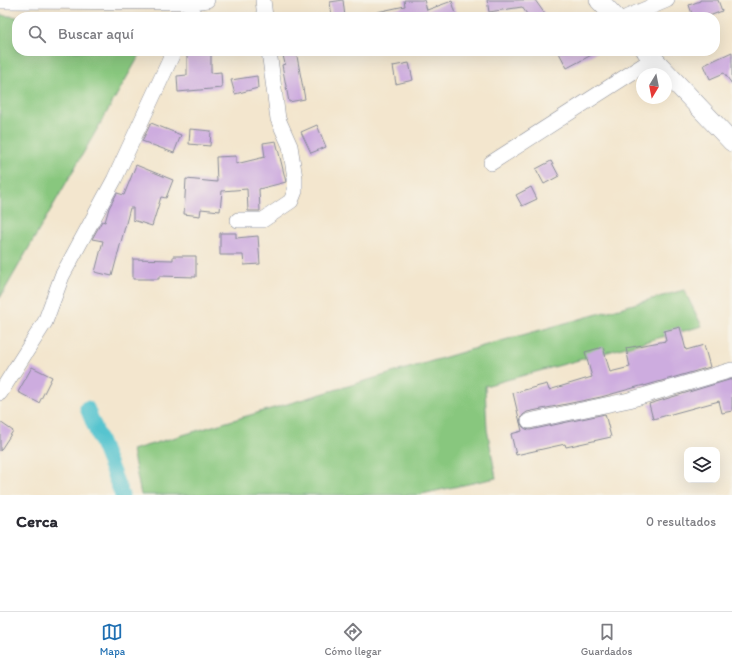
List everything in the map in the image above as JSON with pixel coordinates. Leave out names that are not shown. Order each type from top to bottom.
[{"type":"street","points":[[263,0],[264,12]]},
{"type":"street","points":[[599,0],[610,12]]},
{"type":"street","points":[[639,12],[667,0]]},
{"type":"street","points":[[1,1],[199,1]]},
{"type":"street","points":[[192,12],[199,1]]},
{"type":"street","points":[[0,393],[45,322],[62,276],[114,180],[172,56]]},
{"type":"street","points":[[238,220],[263,220],[291,201],[295,191],[295,178],[290,146],[278,119],[270,56]]},
{"type":"street","points":[[491,163],[649,56]]},
{"type":"street","points":[[651,56],[732,142]]},
{"type":"street","points":[[529,421],[629,400],[732,370]]},
{"type":"green space","points":[[0,15],[12,16],[12,56],[139,56],[0,298]]},
{"type":"green space","points":[[684,290],[702,326],[485,386],[487,429],[496,478],[417,495],[141,495],[132,450],[483,346]]},
{"type":"building","points":[[343,0],[344,12],[331,12],[330,2]]},
{"type":"building","points":[[404,0],[424,0],[427,10],[452,1],[455,12],[377,12],[405,6]]},
{"type":"building","points":[[487,0],[535,0],[543,12],[526,12],[522,7],[489,12]]},
{"type":"building","points":[[718,0],[722,11],[691,12],[689,5],[700,1]]},
{"type":"building","points":[[732,52],[732,84],[724,73],[710,79],[704,65]]},
{"type":"building","points":[[187,56],[211,56],[211,73],[221,72],[222,88],[178,92],[177,76],[187,75]]},
{"type":"building","points":[[283,56],[297,56],[305,99],[289,102],[282,65],[285,64]]},
{"type":"building","points":[[561,56],[590,56],[567,68]]},
{"type":"building","points":[[409,63],[413,80],[396,84],[393,66]]},
{"type":"building","points":[[257,76],[258,88],[235,94],[231,80]]},
{"type":"building","points":[[151,123],[181,135],[174,153],[142,141]]},
{"type":"building","points":[[317,125],[326,147],[311,153],[301,132]]},
{"type":"building","points":[[190,129],[211,131],[210,146],[189,144]]},
{"type":"building","points":[[276,141],[286,182],[259,189],[260,211],[248,211],[247,189],[222,191],[220,211],[201,209],[200,216],[184,214],[186,179],[217,182],[216,157],[236,156],[236,164],[265,157],[263,143]]},
{"type":"building","points":[[551,161],[559,176],[544,184],[536,169]]},
{"type":"building","points":[[136,165],[173,180],[166,198],[161,197],[152,226],[133,220],[133,208],[130,208],[112,276],[95,272],[103,241],[92,239],[102,221],[105,222],[109,208],[117,193],[124,195]]},
{"type":"building","points":[[531,187],[537,199],[522,206],[516,195]]},
{"type":"building","points":[[220,233],[236,233],[236,238],[258,236],[260,264],[244,265],[243,255],[220,255]]},
{"type":"building","points":[[173,256],[196,256],[196,277],[159,276],[159,279],[133,279],[133,259],[173,260]]},
{"type":"building","points":[[680,327],[686,350],[704,345],[710,367],[601,397],[527,412],[523,415],[520,422],[523,427],[530,430],[605,414],[611,437],[566,447],[565,444],[516,455],[511,434],[522,431],[513,393],[547,384],[549,390],[592,377],[585,352],[603,347],[610,372],[630,367],[626,348],[666,341],[664,331]]},
{"type":"building","points":[[32,367],[52,377],[39,403],[18,392]]},
{"type":"building","points":[[732,379],[732,411],[722,413],[719,401],[653,419],[649,404]]},
{"type":"building","points":[[0,422],[13,431],[0,451]]},
{"type":"waterway","points":[[87,408],[122,495]]}]
